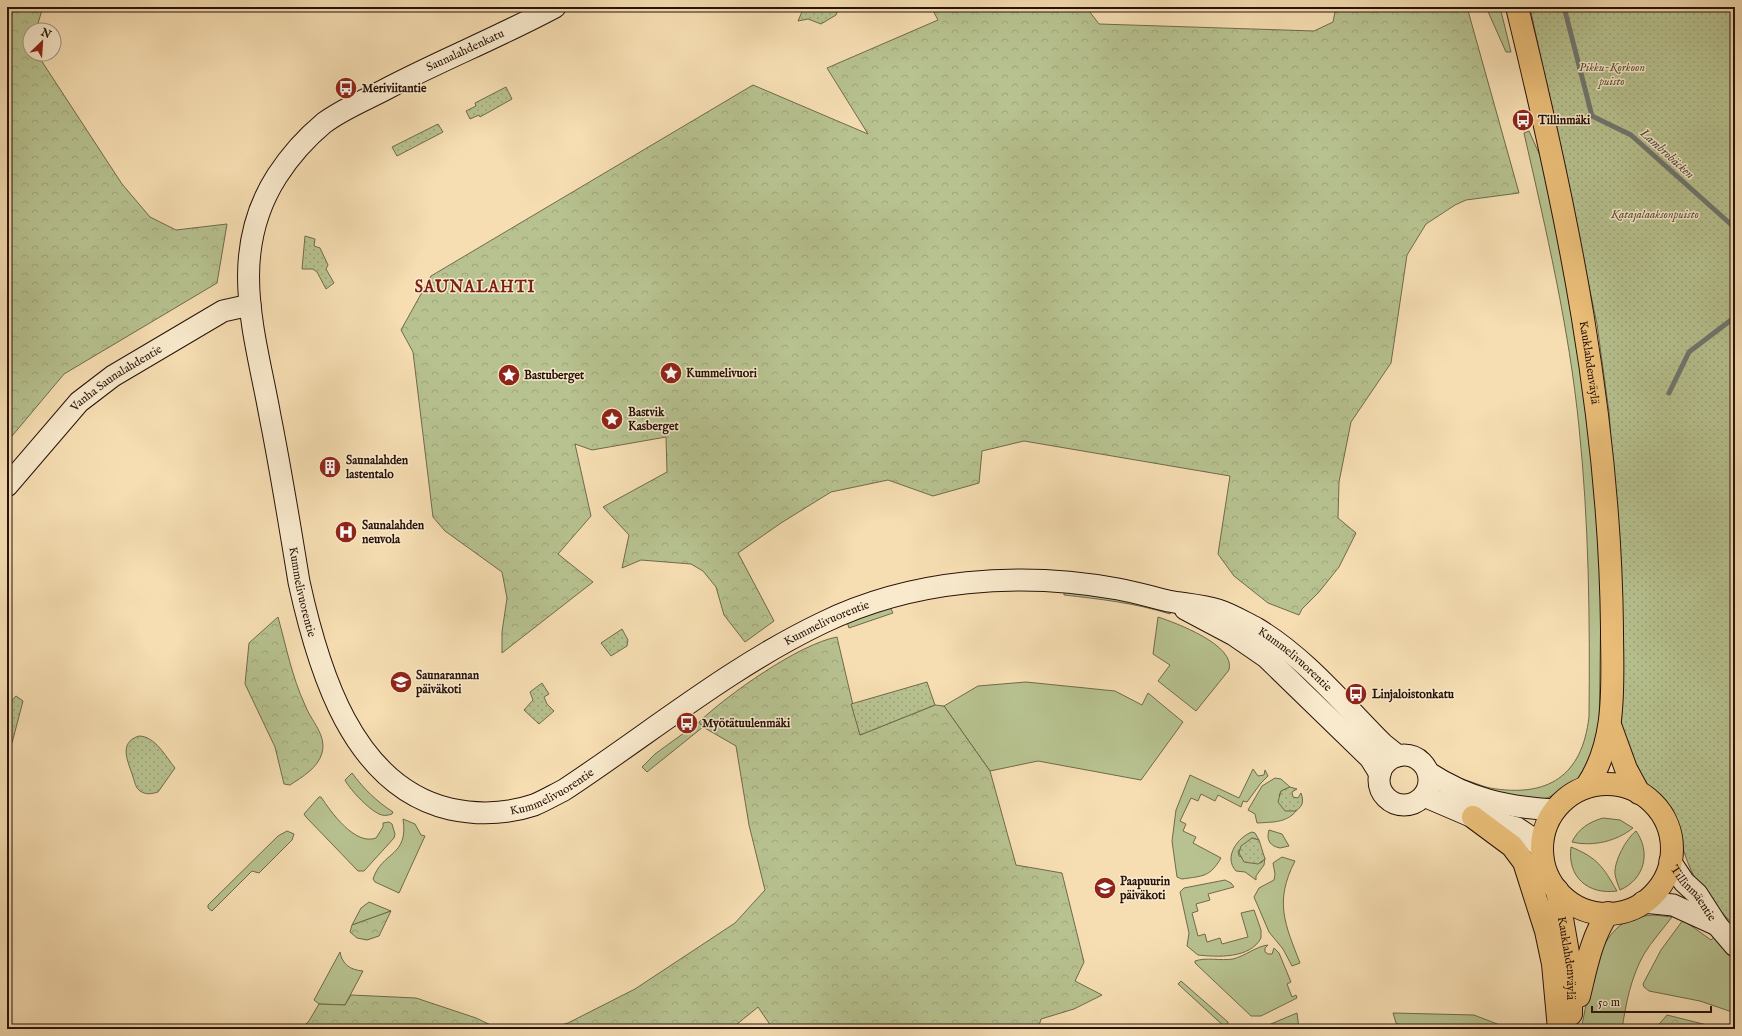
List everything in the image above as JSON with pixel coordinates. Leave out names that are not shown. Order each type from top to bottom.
[{"type":"main road","name":"Kauklahdenväylä","points":[[1517,7],[1547,130],[1578,284],[1599,422],[1611,573],[1610,725],[1602,758],[1597,771],[1586,787]]},
{"type":"main road","name":"Kauklahdenväylä","points":[[1610,725],[1626,770],[1639,793]]},
{"type":"main road","points":[[1600,784],[1613,784],[1639,793],[1659,810],[1666,822],[1670,834],[1670,861],[1661,884],[1643,902],[1626,910],[1608,913],[1585,910],[1565,898],[1557,890],[1546,871],[1542,849],[1545,829],[1554,810],[1568,796],[1586,787],[1600,784]]},
{"type":"main road","points":[[1473,817],[1512,846],[1524,862],[1546,931],[1567,1029]]},
{"type":"main road","name":"Kauklahdenväylä","points":[[1557,890],[1571,970],[1567,1029]]},
{"type":"main road","name":"Kauklahdenväylä","points":[[1567,1029],[1590,948],[1600,925],[1608,913]]},
{"type":"street","name":"Saunalahdenkatu","points":[[250,305],[248,255],[257,217],[272,184],[299,147],[325,123],[354,105],[416,73],[555,7]]},
{"type":"street","name":"Vanha Saunalahdentie","points":[[7,486],[79,402],[107,380],[134,362],[223,311],[250,305]]},
{"type":"street","name":"Kummelivuorentie","points":[[250,305],[306,616],[331,690],[347,723],[376,764],[389,777],[425,802],[482,814],[534,804],[564,790],[770,650],[823,622],[866,605],[916,590],[963,582],[1013,580],[1063,582],[1118,589],[1217,610],[1258,630],[1303,663],[1383,744],[1398,756]]},
{"type":"street","name":"Kummelivuorentie","points":[[1170,601],[1234,635],[1266,657],[1370,758],[1380,774]]},
{"type":"street","points":[[1398,756],[1413,756],[1426,766],[1429,773],[1428,789],[1424,796],[1411,804],[1403,805],[1390,801],[1381,790],[1380,774],[1386,762],[1398,756]]},
{"type":"street","points":[[1429,773],[1449,786],[1495,803],[1554,810]]},
{"type":"street","points":[[1424,796],[1473,817],[1517,828],[1529,836],[1542,849]]},
{"type":"street","name":"Tillinmäentie","points":[[1670,861],[1684,882],[1705,904],[1717,925],[1735,946]]},
{"type":"street","name":"Tillinmäentie","points":[[1643,902],[1673,905],[1717,925]]},
{"type":"green space","points":[[7,7],[46,7],[42,10],[38,22],[22,22],[22,62],[42,62],[122,184],[150,217],[176,230],[227,224],[217,283],[64,374],[7,442]]},
{"type":"green space","points":[[804,7],[839,7],[836,15],[821,24],[808,19],[798,21]]},
{"type":"green space","points":[[931,7],[1086,7],[1099,24],[1314,31],[1333,22],[1336,7],[1467,7],[1519,193],[1466,200],[1455,205],[1426,224],[1407,255],[1391,363],[1351,422],[1339,482],[1338,518],[1356,533],[1339,567],[1319,592],[1302,609],[1299,615],[1268,603],[1234,576],[1218,554],[1230,476],[1024,441],[982,451],[979,483],[933,496],[888,480],[831,492],[781,523],[738,553],[774,621],[745,642],[724,615],[716,587],[703,571],[691,564],[641,560],[622,568],[629,535],[603,507],[667,472],[666,437],[592,450],[575,444],[591,516],[558,554],[593,582],[502,653],[502,632],[507,598],[502,572],[445,531],[433,517],[413,352],[401,330],[431,276],[753,85],[868,134],[827,68],[938,20]]},
{"type":"green space","points":[[1486,7],[1500,7],[1511,52],[1506,52]]},
{"type":"green space","name":"Katajalaaksonpuisto","points":[[1530,7],[1735,7],[1735,928],[1699,885],[1687,861],[1676,827],[1668,810],[1646,787],[1639,777],[1629,753],[1624,735],[1621,720],[1618,535],[1609,412],[1597,324]]},
{"type":"green space","points":[[506,87],[512,99],[480,117],[479,115],[470,119],[466,111],[476,106],[475,103]]},
{"type":"green space","points":[[438,124],[443,132],[397,156],[392,147]]},
{"type":"green space","points":[[1529,131],[1542,160],[1567,278],[1592,445],[1601,591],[1599,736],[1580,778],[1571,787],[1547,798],[1520,800],[1458,780],[1490,788],[1511,790],[1529,789],[1545,785],[1559,778],[1570,768],[1579,754],[1585,737],[1589,717],[1588,572],[1585,499],[1579,427],[1575,390],[1563,316],[1524,133]]},
{"type":"green space","points":[[305,236],[315,239],[314,246],[320,248],[328,265],[326,269],[334,283],[326,289],[317,272],[313,269],[302,269]]},
{"type":"green space","points":[[1064,588],[1172,610],[1170,614],[1131,604],[1064,595]]},
{"type":"green space","points":[[890,607],[893,613],[849,628],[847,622]]},
{"type":"green space","points":[[278,617],[296,684],[308,711],[318,728],[323,746],[320,758],[313,768],[290,785],[284,784],[275,747],[245,684],[249,643]]},
{"type":"green space","points":[[1158,617],[1178,624],[1203,636],[1223,652],[1229,661],[1229,670],[1196,711],[1158,681],[1170,665],[1153,654]]},
{"type":"green space","points":[[622,629],[628,640],[627,646],[611,656],[601,643]]},
{"type":"green space","points":[[837,637],[860,735],[935,705],[944,706],[990,771],[1016,865],[1062,873],[1084,962],[1075,981],[1102,995],[1074,1009],[1041,1019],[1038,1029],[773,1029],[758,1007],[731,1029],[548,1029],[568,1023],[635,989],[735,923],[765,890],[749,825],[736,746],[703,727],[699,722],[727,698],[764,672],[803,649]]},
{"type":"green space","points":[[927,682],[935,705],[860,735],[851,704]]},
{"type":"green space","points":[[1026,682],[1115,691],[1142,705],[1148,693],[1183,722],[1141,780],[1038,761],[990,771],[944,706],[978,686]]},
{"type":"green space","points":[[542,683],[549,694],[544,697],[547,704],[554,711],[539,724],[524,710],[533,700],[530,692]]},
{"type":"green space","points":[[16,696],[23,701],[12,743],[7,740],[7,715],[11,708],[7,706]]},
{"type":"green space","points":[[699,722],[703,727],[647,772],[642,767],[655,754]]},
{"type":"green space","points":[[139,736],[150,739],[155,743],[175,768],[158,792],[151,794],[146,794],[138,789],[127,760],[126,748],[128,743],[132,739]]},
{"type":"green space","points":[[1253,769],[1258,776],[1264,775],[1265,770],[1268,776],[1247,802],[1243,801],[1241,807],[1218,795],[1215,801],[1201,794],[1198,801],[1191,798],[1180,821],[1186,824],[1183,831],[1196,837],[1193,843],[1221,858],[1213,869],[1201,876],[1182,879],[1177,877],[1172,841],[1176,810],[1190,775],[1239,798]]},
{"type":"green space","points":[[352,773],[381,804],[393,812],[392,814],[382,815],[373,810],[351,789],[345,780]]},
{"type":"green space","points":[[1275,778],[1281,779],[1290,787],[1281,791],[1279,796],[1295,811],[1297,810],[1284,820],[1257,823],[1255,814],[1248,810],[1262,786]]},
{"type":"green space","points":[[1290,787],[1297,789],[1292,792],[1293,797],[1298,798],[1301,793],[1302,804],[1300,808],[1295,811],[1285,811],[1278,802],[1281,791]]},
{"type":"green space","points":[[319,797],[321,797],[344,826],[360,837],[368,839],[376,838],[383,827],[383,823],[389,822],[392,824],[395,834],[394,838],[364,871],[358,871],[304,814]]},
{"type":"green space","points":[[1603,818],[1620,820],[1633,828],[1627,833],[1604,842],[1588,844],[1572,842],[1577,833],[1584,827]]},
{"type":"green space","points":[[403,819],[415,824],[421,835],[425,836],[399,893],[375,882],[373,879],[382,863],[399,847],[404,831]]},
{"type":"green space","points":[[1269,830],[1282,834],[1289,846],[1280,848],[1271,844],[1268,837]]},
{"type":"green space","points":[[287,831],[294,834],[292,840],[259,873],[252,871],[212,911],[208,908],[208,905],[278,836]]},
{"type":"green space","points":[[1636,831],[1641,839],[1643,848],[1643,864],[1635,879],[1620,890],[1615,874],[1616,863],[1625,845]]},
{"type":"green space","points":[[1252,832],[1255,833],[1259,840],[1252,838],[1238,851],[1239,856],[1261,863],[1265,858],[1264,865],[1256,876],[1256,880],[1245,872],[1236,871],[1232,866],[1231,860],[1237,843]]},
{"type":"green space","points":[[1252,838],[1259,840],[1265,859],[1258,864],[1244,862],[1239,853],[1241,846]]},
{"type":"green space","points":[[1571,847],[1594,859],[1603,869],[1617,891],[1597,890],[1582,882],[1572,867]]},
{"type":"green space","points":[[1282,857],[1295,861],[1285,889],[1283,901],[1286,924],[1300,963],[1292,966],[1283,949],[1269,932],[1254,897],[1259,888],[1274,880],[1275,874],[1273,863]]},
{"type":"green space","points":[[1225,880],[1231,883],[1234,887],[1208,894],[1210,900],[1196,904],[1198,911],[1192,913],[1198,936],[1205,934],[1207,942],[1220,938],[1222,944],[1248,937],[1241,913],[1254,910],[1261,930],[1261,938],[1256,945],[1241,953],[1223,956],[1198,955],[1187,946],[1189,933],[1180,892],[1184,888]]},
{"type":"green space","points":[[369,902],[391,911],[352,925],[361,908]]},
{"type":"green space","points":[[391,911],[379,936],[367,940],[357,938],[350,932],[352,925]]},
{"type":"green space","points":[[1654,915],[1672,917],[1650,944],[1639,963],[1630,990],[1622,1029],[1581,1029],[1594,969],[1607,941],[1616,929],[1630,919]]},
{"type":"green space","points":[[1683,920],[1711,940],[1714,937],[1735,960],[1735,1013],[1700,1001],[1649,991],[1644,987],[1643,984],[1661,950]]},
{"type":"green space","points":[[1268,945],[1265,948],[1265,952],[1272,954],[1274,948],[1279,953],[1291,982],[1287,984],[1292,997],[1296,995],[1297,998],[1261,1016],[1251,1016],[1195,963],[1195,961],[1204,959],[1233,959]]},
{"type":"green space","points":[[340,952],[347,966],[363,971],[345,1005],[319,1004],[314,1000]]},
{"type":"green space","points":[[1181,981],[1228,1022],[1227,1029],[1178,984]]},
{"type":"green space","points":[[351,995],[416,998],[476,1018],[499,1029],[301,1029],[309,1021],[319,1004],[345,1005]]},
{"type":"green space","points":[[1297,1013],[1299,1029],[1259,1029]]},
{"type":"green space","points":[[1393,1013],[1474,1015],[1510,1029],[1418,1029],[1396,1023]]},
{"type":"green space","points":[[1667,1015],[1723,1029],[1655,1029]]},
{"type":"waterway","name":"Lambrobäcken","points":[[1564,7],[1592,116],[1631,135],[1735,228]]},
{"type":"waterway","points":[[1669,393],[1689,352],[1735,317]]},
{"type":"place","name":"Meriviitantie","points":[[346,88]]},
{"type":"place","name":"Tillinmäki","points":[[1523,120]]},
{"type":"place","name":"Kummelivuori","points":[[671,373]]},
{"type":"place","name":"Bastuberget","points":[[509,375]]},
{"type":"place","name":"Bastvik Kasberget","points":[[612,419]]},
{"type":"place","name":"Saunalahden lastentalo","points":[[330,467]]},
{"type":"place","name":"Saunalahden neuvola","points":[[346,532]]},
{"type":"place","name":"Saunarannan päiväkoti","points":[[401,682]]},
{"type":"place","name":"Linjaloistonkatu","points":[[1356,694]]},
{"type":"place","name":"Myötätuulenmäki","points":[[687,723]]},
{"type":"place","name":"Paapuurin päiväkoti","points":[[1105,888]]},
{"type":"district","name":"SAUNALAHTI","points":[[475,286]]},
{"type":"park label","name":"Pikku-Korkoon puisto","points":[[1612,74]]}]
